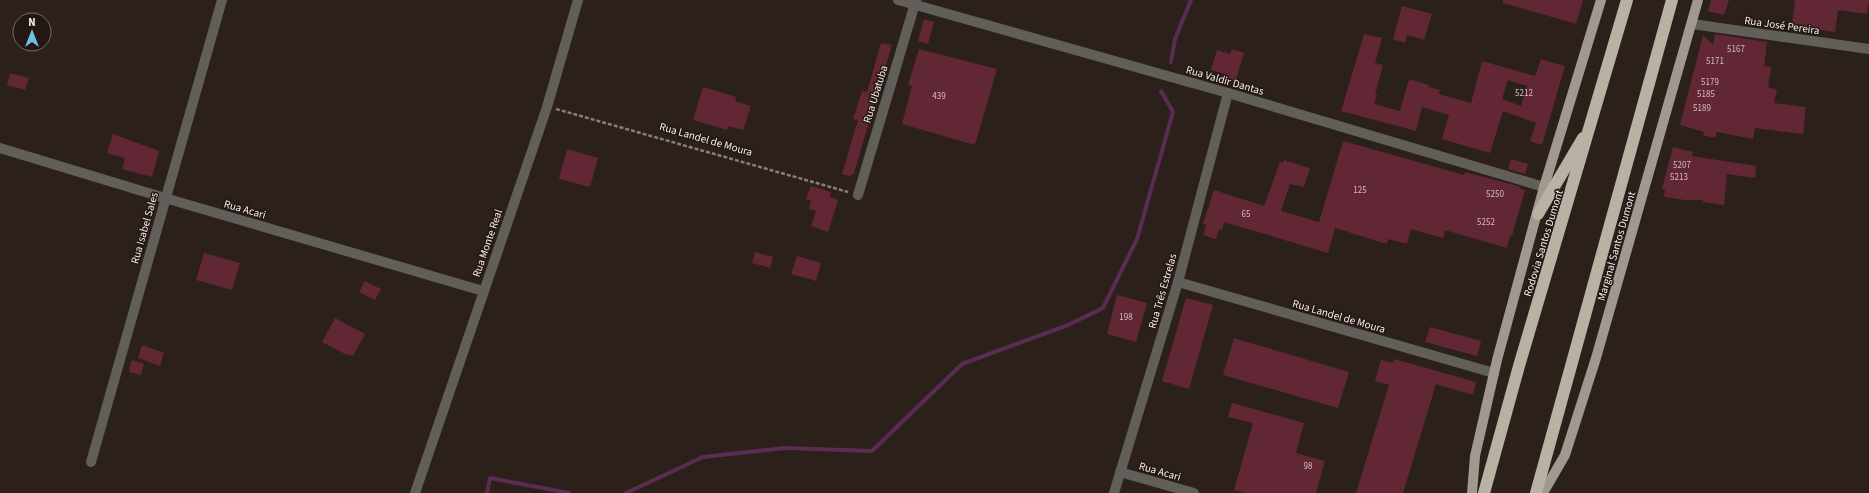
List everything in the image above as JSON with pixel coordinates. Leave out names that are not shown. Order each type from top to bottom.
[{"type":"highway","name":"Rodovia Santos Dumont","points":[[1484,493],[1519,366],[1627,0]]},
{"type":"highway","points":[[1536,493],[1672,0]]},
{"type":"highway","points":[[1538,214],[1563,169],[1590,127]]},
{"type":"main road","points":[[1472,493],[1475,456],[1494,374],[1544,188],[1601,0]]},
{"type":"main road","name":"Marginal Santos Dumont","points":[[1543,493],[1565,455],[1592,373],[1698,0]]},
{"type":"street","name":"Rua Isabel Sales","points":[[91,462],[222,0]]},
{"type":"street","name":"Rua Monte Real","points":[[415,493],[547,107],[578,0]]},
{"type":"street","name":"Rua Valdir Dantas","points":[[898,0],[915,2],[1228,93],[1544,188]]},
{"type":"street","name":"Rua Ubatuba","points":[[858,195],[915,2]]},
{"type":"street","name":"Rua José Pereira","points":[[1692,24],[1869,49]]},
{"type":"street","name":"Rua Três Estrelas","points":[[1114,493],[1178,282],[1228,93]]},
{"type":"street","name":"Rua Acari","points":[[0,148],[483,291]]},
{"type":"street","name":"Rua Landel de Moura","points":[[1178,282],[1494,374]]},
{"type":"street","name":"Rua Acari","points":[[1120,472],[1194,493]]},
{"type":"path","name":"Rua Landel de Moura","points":[[547,107],[858,195]]},
{"type":"building","points":[[1503,0],[1583,0],[1576,24],[1503,3]]},
{"type":"building","points":[[1711,0],[1729,0],[1724,15],[1708,11]]},
{"type":"building","points":[[1795,0],[1869,0],[1867,14],[1838,10],[1835,32],[1792,26]]},
{"type":"building","points":[[1402,6],[1432,14],[1424,40],[1407,35],[1405,43],[1393,39]]},
{"type":"building","points":[[924,19],[934,22],[928,44],[918,41]]},
{"type":"building","points":[[1364,34],[1382,38],[1375,63],[1383,65],[1375,94],[1377,94],[1374,104],[1400,111],[1409,79],[1440,90],[1439,94],[1471,103],[1482,61],[1535,76],[1541,59],[1565,66],[1542,145],[1530,141],[1536,123],[1503,111],[1490,153],[1442,139],[1449,115],[1422,107],[1416,131],[1341,111]],"holes":[[[1508,80],[1527,86],[1521,106],[1502,99]]]},
{"type":"building","points":[[1715,34],[1767,42],[1764,66],[1771,67],[1768,87],[1777,90],[1774,103],[1806,107],[1803,134],[1755,128],[1753,139],[1717,132],[1715,138],[1703,135],[1704,132],[1680,125],[1703,35],[1713,45]]},
{"type":"building","points":[[881,43],[892,45],[854,173],[850,176],[842,174],[858,120],[853,119],[862,91],[867,92]]},
{"type":"building","points":[[919,49],[997,69],[975,145],[902,124],[912,86],[908,85]]},
{"type":"building","points":[[1232,49],[1244,53],[1235,83],[1223,79],[1225,74],[1211,70],[1217,50],[1230,54]]},
{"type":"building","points":[[10,73],[29,78],[25,90],[7,85]]},
{"type":"building","points":[[703,87],[736,97],[735,101],[751,106],[743,130],[728,126],[727,130],[693,120]]},
{"type":"building","points":[[113,134],[159,151],[152,177],[122,169],[125,158],[107,153]]},
{"type":"building","points":[[1343,141],[1464,175],[1465,172],[1521,187],[1520,189],[1525,190],[1512,236],[1510,235],[1507,248],[1445,230],[1443,238],[1411,229],[1407,244],[1388,239],[1387,244],[1335,228],[1328,253],[1224,222],[1222,230],[1219,229],[1216,239],[1203,235],[1206,225],[1203,224],[1214,190],[1264,206],[1280,162],[1283,163],[1284,160],[1310,168],[1304,187],[1290,184],[1281,211],[1319,222]]},
{"type":"building","points":[[1673,147],[1693,152],[1692,156],[1756,166],[1755,178],[1727,174],[1724,205],[1703,202],[1703,200],[1685,200],[1664,197],[1665,190],[1662,189]]},
{"type":"building","points":[[567,149],[598,158],[590,187],[559,179]]},
{"type":"building","points":[[1511,159],[1528,164],[1525,174],[1508,169]]},
{"type":"building","points":[[811,186],[831,192],[830,197],[838,200],[828,232],[811,226],[816,211],[809,209],[811,201],[806,199]]},
{"type":"building","points":[[755,252],[773,257],[770,268],[752,263]]},
{"type":"building","points":[[204,253],[240,263],[232,290],[196,280]]},
{"type":"building","points":[[797,256],[821,263],[816,281],[791,274]]},
{"type":"building","points":[[365,281],[381,289],[375,300],[359,292]]},
{"type":"building","points":[[1117,295],[1147,303],[1136,342],[1107,334]]},
{"type":"building","points":[[1186,298],[1213,305],[1189,389],[1162,381]]},
{"type":"building","points":[[335,318],[365,334],[353,356],[347,355],[322,342]]},
{"type":"building","points":[[1430,327],[1481,341],[1477,356],[1425,342]]},
{"type":"building","points":[[1234,338],[1349,372],[1338,408],[1223,375]]},
{"type":"building","points":[[142,345],[164,353],[160,366],[138,358]]},
{"type":"building","points":[[1394,359],[1476,382],[1473,395],[1436,384],[1403,493],[1356,493],[1389,385],[1375,381],[1381,360],[1393,363]]},
{"type":"building","points":[[132,360],[144,364],[141,375],[129,372]]},
{"type":"building","points":[[1232,403],[1304,423],[1296,453],[1325,461],[1316,493],[1246,493],[1234,490],[1253,423],[1228,417]]},
{"type":"waterway","points":[[1171,62],[1175,39],[1191,0]]},
{"type":"waterway","points":[[626,493],[703,457],[785,448],[872,451],[962,364],[1068,325],[1103,308],[1137,239],[1173,112],[1161,91]]},
{"type":"waterway","points":[[487,493],[490,478],[569,493]]}]
